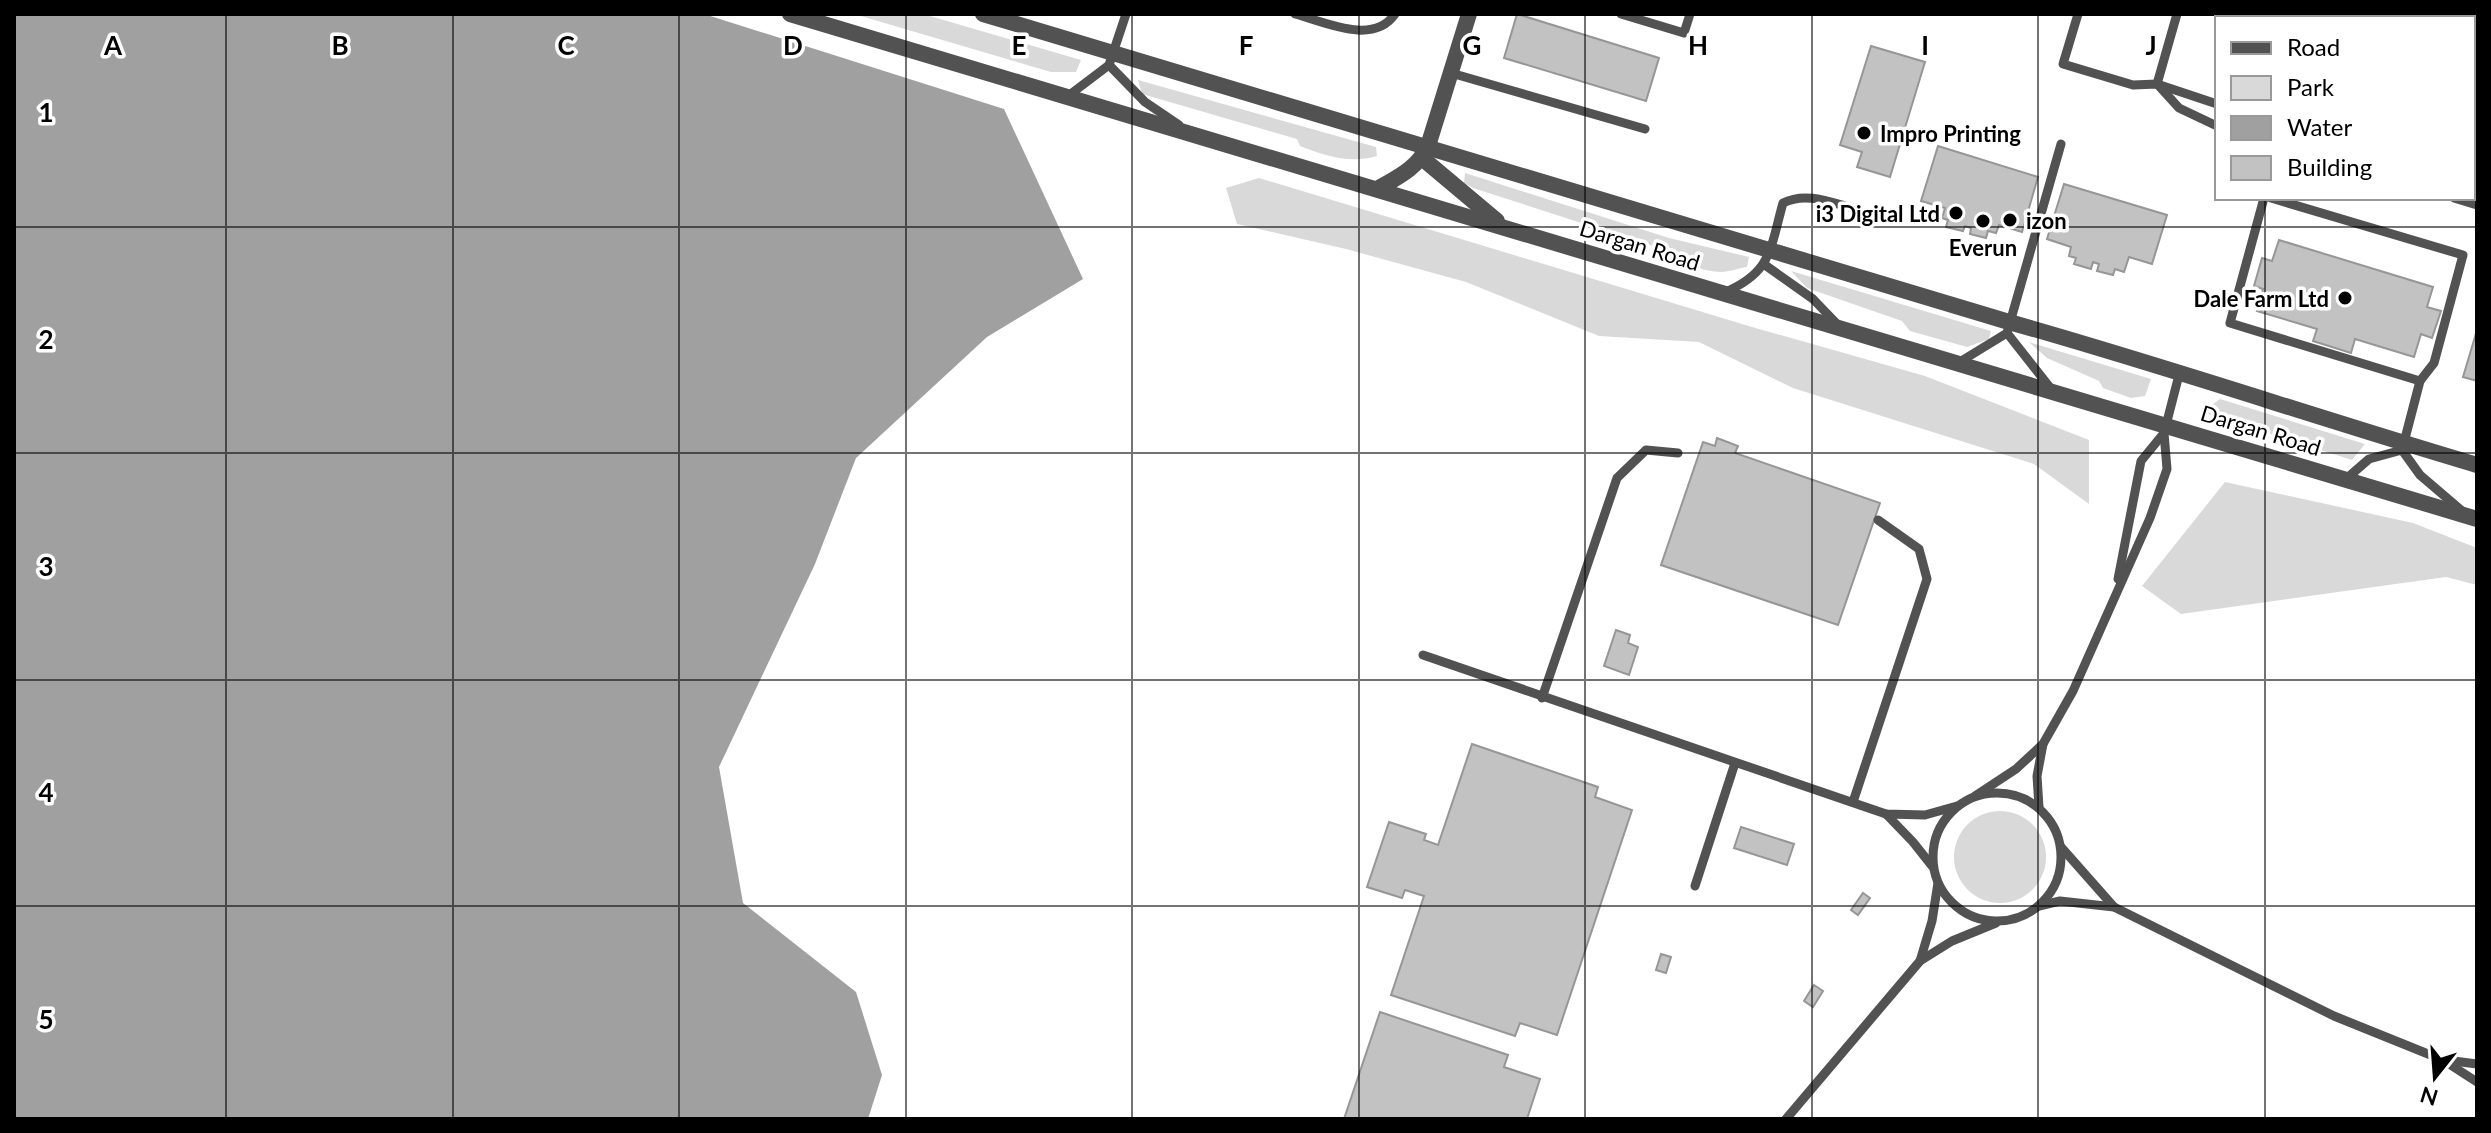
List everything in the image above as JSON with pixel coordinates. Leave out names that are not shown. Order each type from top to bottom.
[{"type":"street","name":"Dargan Road","points":[[790,14],[2053,391],[2165,429],[2473,518]]},
{"type":"street","name":"Dargan Road","points":[[983,14],[1111,59],[2008,328],[2180,371],[2403,446],[2477,465]]},
{"type":"street","points":[[1379,188],[1412,170],[1425,152],[1469,14]]},
{"type":"street","points":[[1425,152],[1504,226]]},
{"type":"lane","points":[[1068,96],[1111,59],[1126,14]]},
{"type":"lane","points":[[1295,14],[1362,32],[1381,28],[1395,14]]},
{"type":"lane","points":[[1621,14],[1684,33],[1690,14]]},
{"type":"lane","points":[[2078,14],[2063,64],[2133,85],[2157,84],[2215,103]]},
{"type":"lane","points":[[2157,84],[2177,14]]},
{"type":"lane","points":[[2430,14],[2469,14]]},
{"type":"lane","points":[[1111,59],[1145,102],[1191,132]]},
{"type":"lane","points":[[1451,73],[1645,129]]},
{"type":"lane","points":[[2157,84],[2179,108],[2215,125]]},
{"type":"lane","points":[[1958,363],[2008,328],[2061,144]]},
{"type":"lane","points":[[1723,293],[1740,286],[1768,257],[1783,203],[1794,198],[1815,198],[1856,209]]},
{"type":"lane","points":[[2263,200],[2230,323],[2420,381]]},
{"type":"lane","points":[[2278,200],[2463,255],[2434,363],[2420,381],[2403,446],[2420,475],[2473,518]]},
{"type":"lane","points":[[1768,257],[1840,328]]},
{"type":"lane","points":[[2008,328],[2053,391]]},
{"type":"lane","points":[[1423,655],[1886,814],[1925,815],[1957,806],[2016,769],[2043,744],[2073,691],[2150,518],[2167,469],[2165,429],[2180,371]]},
{"type":"lane","points":[[2116,591],[2141,461],[2165,429]]},
{"type":"lane","points":[[2346,479],[2369,459],[2403,446]]},
{"type":"lane","points":[[1542,698],[1617,478],[1646,450],[1678,453]]},
{"type":"lane","points":[[1853,802],[1927,579],[1919,549],[1878,520]]},
{"type":"lane","points":[[2039,807],[2037,776],[2043,744]]},
{"type":"lane","points":[[1695,886],[1735,763]]},
{"type":"lane","points":[[1975,796],[1997,792],[2019,796],[2039,807],[2053,825],[2061,846],[2114,907]]},
{"type":"lane","points":[[1957,806],[1936,833],[1932,850],[1938,883],[1948,900],[1962,912],[1980,920],[1999,922]]},
{"type":"lane","points":[[1886,814],[1933,867]]},
{"type":"lane","points":[[2039,906],[2058,879],[2061,846]]},
{"type":"lane","points":[[1920,961],[1932,921],[1938,883]]},
{"type":"lane","points":[[1786,1119],[1920,961],[1952,941],[2020,917],[2039,906],[2060,901],[2114,907],[2334,1016],[2443,1060],[2477,1082]]},
{"type":"lane","points":[[2443,1060],[2477,1064]]},
{"type":"green space","points":[[854,14],[923,14],[1081,60],[1076,72],[1051,72]]},
{"type":"green space","points":[[1138,80],[1376,147],[1377,156],[1348,159],[1319,153],[1300,146],[1297,139],[1142,94]]},
{"type":"green space","points":[[1465,173],[1669,238],[1749,257],[1747,267],[1721,272],[1697,268],[1659,248],[1473,188],[1464,183]]},
{"type":"green space","points":[[1259,178],[1925,376],[2089,440],[2089,504],[2034,464],[1793,388],[1699,342],[1599,336],[1466,282],[1346,249],[1237,224],[1226,188]]},
{"type":"green space","points":[[1791,271],[1991,331],[1989,339],[1967,347],[1910,331],[1902,321],[1807,288]]},
{"type":"green space","points":[[2029,342],[2151,379],[2145,396],[2131,398],[2103,388],[2099,381],[2047,358]]},
{"type":"green space","points":[[2220,399],[2365,444],[2352,460],[2202,412]]},
{"type":"green space","points":[[2225,482],[2413,523],[2477,548],[2477,585],[2446,577],[2181,614],[2142,586]]},
{"type":"green space","points":[[2000,811],[2018,814],[2033,824],[2043,839],[2046,857],[2043,875],[2033,890],[2018,900],[2000,903],[1982,900],[1967,890],[1957,875],[1954,857],[1957,839],[1967,824],[1982,814]]},
{"type":"water","points":[[14,14],[704,14],[1004,109],[1083,279],[987,337],[856,458],[815,564],[719,767],[743,903],[856,992],[882,1075],[868,1119],[14,1119]]},
{"type":"building","points":[[1517,14],[1659,58],[1646,101],[1504,58]]},
{"type":"building","points":[[1871,46],[1925,62],[1890,177],[1857,167],[1862,152],[1840,145]]},
{"type":"building","points":[[1938,146],[2038,177],[2022,232],[1999,225],[1996,233],[1988,231],[1986,238],[1970,234],[1971,228],[1965,226],[1963,231],[1946,227],[1948,220],[1942,218],[1945,208],[1921,201]]},
{"type":"building","points":[[2064,184],[2167,215],[2152,264],[2129,257],[2124,272],[2115,269],[2113,275],[2097,271],[2099,264],[2093,262],[2091,269],[2074,264],[2076,258],[2069,256],[2071,247],[2047,239]]},
{"type":"building","name":"Dale Farm Ltd","points":[[2279,240],[2433,287],[2427,307],[2441,311],[2432,338],[2421,334],[2414,357],[2355,339],[2351,353],[2313,341],[2317,329],[2257,311],[2263,289],[2254,286],[2262,258],[2272,261]]},
{"type":"building","points":[[2477,330],[2477,381],[2463,377]]},
{"type":"building","points":[[1717,438],[1738,446],[1735,453],[1880,503],[1838,625],[1661,565],[1703,442],[1715,446]]},
{"type":"building","points":[[1616,630],[1630,635],[1628,643],[1638,647],[1629,675],[1604,666]]},
{"type":"building","points":[[1472,744],[1598,787],[1595,797],[1632,810],[1557,1035],[1520,1023],[1515,1036],[1391,995],[1424,896],[1405,890],[1402,898],[1367,887],[1389,822],[1426,834],[1424,840],[1438,845]]},
{"type":"building","points":[[1741,827],[1794,844],[1787,865],[1734,848]]},
{"type":"building","points":[[1863,893],[1870,898],[1858,915],[1851,910]]},
{"type":"building","points":[[1661,954],[1671,957],[1666,973],[1656,970]]},
{"type":"building","points":[[1814,985],[1823,991],[1813,1007],[1804,1001]]},
{"type":"building","points":[[1380,1012],[1508,1055],[1504,1067],[1540,1079],[1527,1119],[1344,1119]]},
{"type":"place","name":"Impro Printing","points":[[1864,133]]},
{"type":"place","name":"i3 Digital Ltd","points":[[1956,213]]},
{"type":"place","name":"izon","points":[[2010,220]]},
{"type":"place","name":"Everun","points":[[1983,221]]},
{"type":"place","name":"Dale Farm Ltd","points":[[2345,298]]}]
